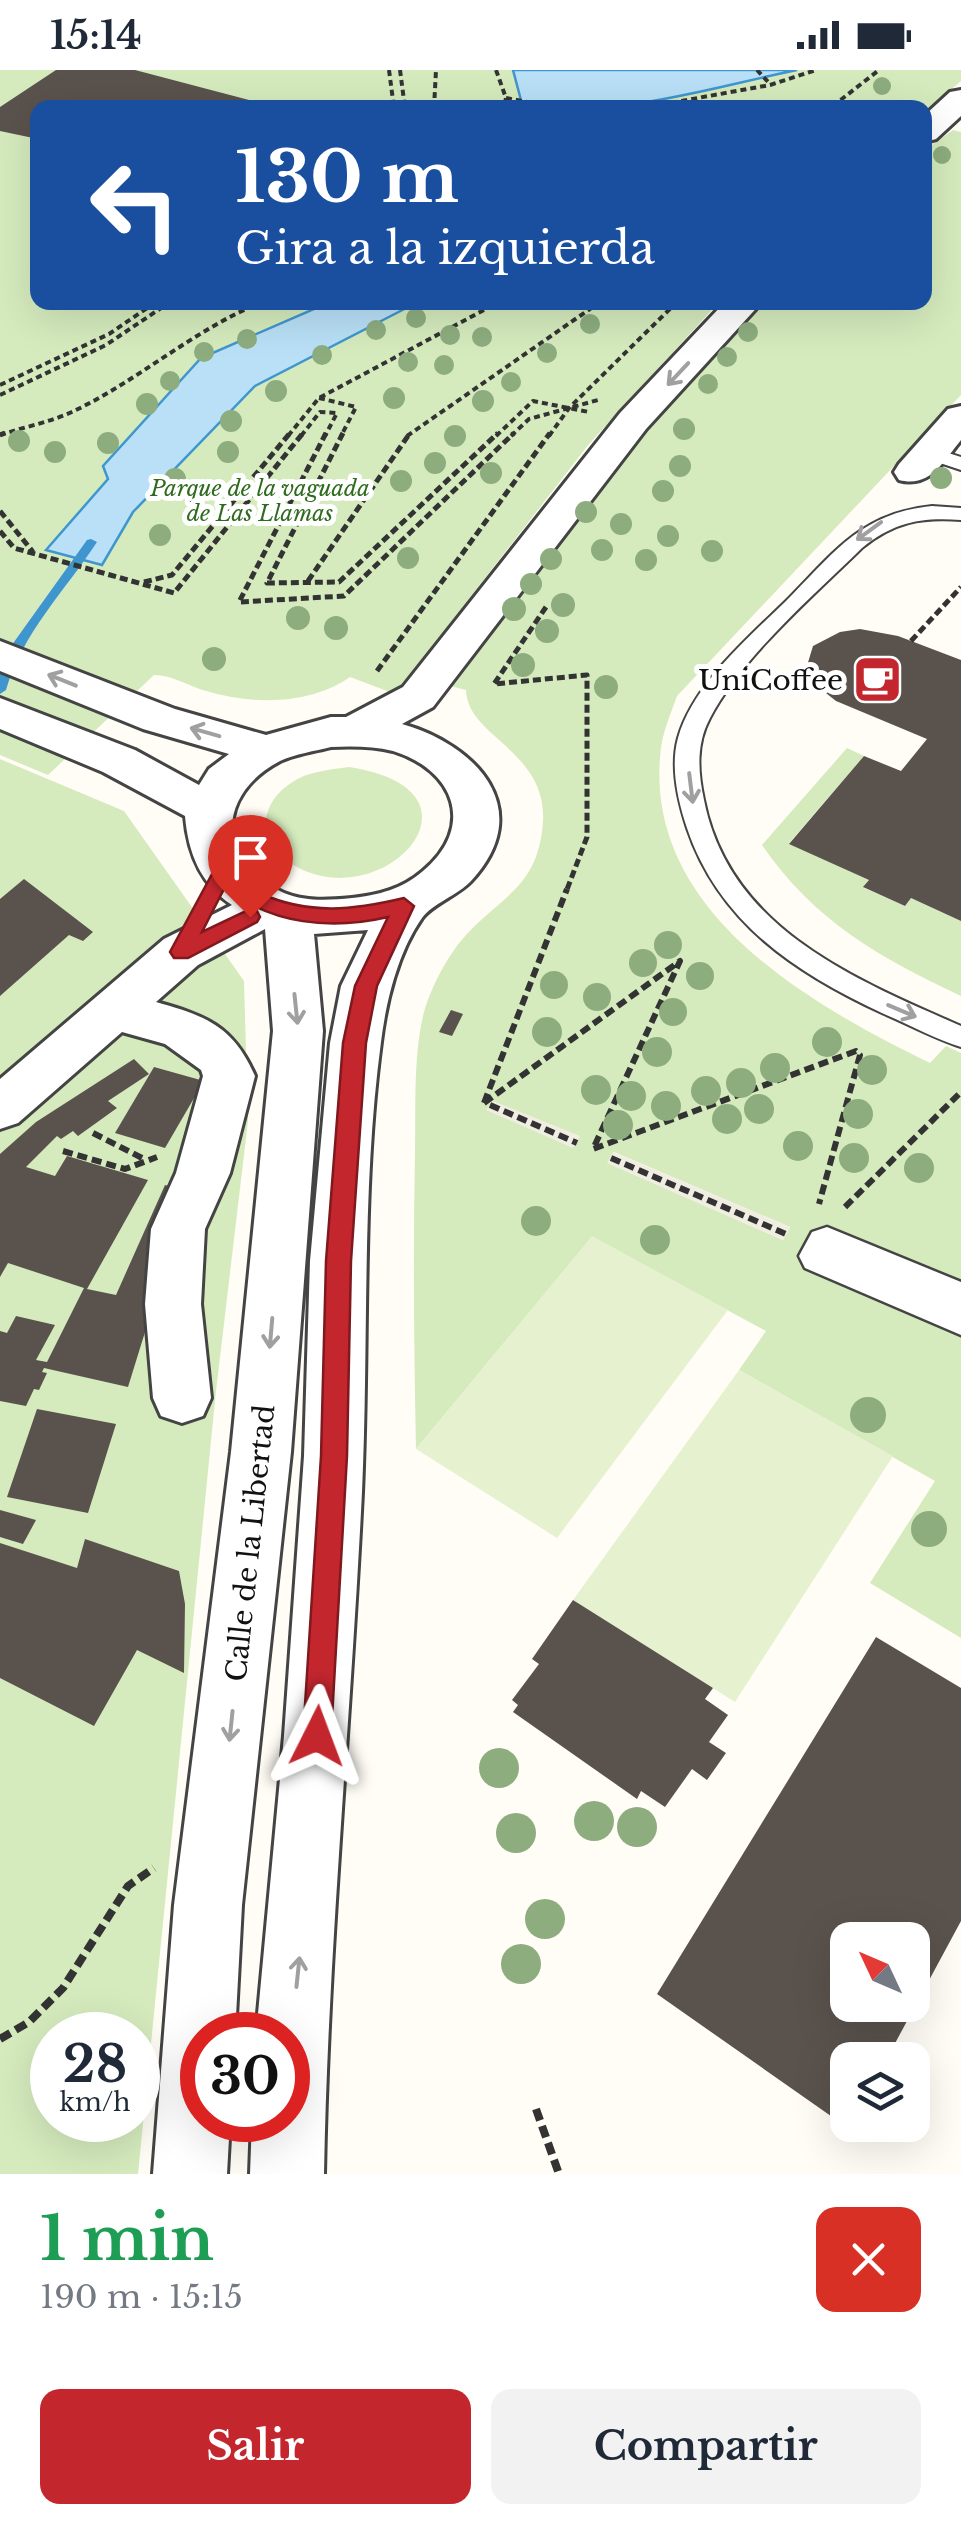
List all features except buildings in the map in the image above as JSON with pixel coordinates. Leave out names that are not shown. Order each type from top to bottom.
[{"type":"street","points":[[932,126],[961,99]]},
{"type":"street","points":[[356,732],[418,697],[616,411],[736,310]]},
{"type":"street","points":[[934,463],[961,417]]},
{"type":"street","points":[[0,656],[123,704],[264,750]]},
{"type":"street","points":[[414,744],[418,697]]},
{"type":"street","points":[[0,712],[99,753],[208,808]]},
{"type":"street","points":[[356,732],[414,744],[434,753],[464,780],[473,796],[476,832],[460,866],[446,881],[404,906],[334,918],[279,909],[235,887],[222,874],[206,842],[208,808],[228,776],[264,750],[308,735],[356,732]]},
{"type":"street","points":[[181,952],[222,874]]},
{"type":"street","points":[[287,2174],[290,2053],[317,1736],[334,1456],[338,1261],[354,1043],[366,986],[404,906]]},
{"type":"street","points":[[0,1110],[181,952],[279,909]]},
{"type":"street","name":"Calle de la Libertad","points":[[190,2174],[208,1904],[261,1452],[298,1032],[279,909]]},
{"type":"street","points":[[116,1012],[152,1019],[210,1045],[225,1060],[228,1076],[202,1172],[178,1228],[173,1304],[182,1398]]},
{"type":"street","points":[[961,1300],[827,1244],[820,1256],[961,1318]]},
{"type":"lane","points":[[961,514],[892,516],[856,540],[722,685],[690,736],[688,784],[699,831],[726,884],[758,923],[798,959],[849,989],[961,1037]]},
{"type":"path","points":[[390,70],[393,100]]},
{"type":"path","points":[[400,70],[404,100]]},
{"type":"path","points":[[434,100],[436,70]]},
{"type":"path","points":[[496,70],[506,98],[522,100]]},
{"type":"path","points":[[757,70],[770,84]]},
{"type":"path","points":[[685,100],[770,84],[816,70]]},
{"type":"path","points":[[841,100],[879,70]]},
{"type":"path","points":[[0,386],[109,334],[144,310]]},
{"type":"path","points":[[0,395],[106,345],[158,310]]},
{"type":"path","points":[[0,435],[72,412],[242,310]]},
{"type":"path","points":[[144,582],[172,575],[319,398],[485,310]]},
{"type":"path","points":[[308,582],[408,435],[588,310]]},
{"type":"path","points":[[376,672],[569,408],[669,310]]},
{"type":"path","points":[[319,398],[356,408],[267,583],[339,582],[534,401],[616,411]]},
{"type":"path","points":[[0,531],[14,548],[174,593],[320,412],[337,413],[239,602],[344,596],[529,418],[569,408],[616,411]]},
{"type":"path","points":[[0,511],[22,544],[38,556]]},
{"type":"path","points":[[912,641],[961,587]]},
{"type":"path","points":[[548,604],[494,684],[587,675],[587,837],[484,1103],[680,961],[593,1150],[856,1052],[860,1055],[818,1206]]},
{"type":"path","points":[[836,1216],[961,1092]]},
{"type":"path","points":[[490,1106],[577,1143]]},
{"type":"path","points":[[93,1132],[144,1159]]},
{"type":"path","points":[[63,1151],[125,1169],[156,1156],[202,1172]]},
{"type":"path","points":[[611,1158],[787,1234]]},
{"type":"path","points":[[0,2039],[29,2022],[63,1988],[128,1886],[156,1867]]},
{"type":"path","points":[[536,2108],[558,2174]]},
{"type":"green space","name":"Parque de la vaguada de Las Llamas","points":[[0,70],[961,70],[961,81],[932,106],[932,100],[30,100],[30,310],[712,310],[589,444],[395,694],[350,677],[299,697],[242,699],[154,675],[48,775],[0,755]]},
{"type":"green space","points":[[953,130],[961,132],[961,395],[677,696],[661,748],[662,805],[677,857],[705,903],[742,943],[786,979],[882,1039],[930,1063],[946,1046],[961,1053],[961,1638],[870,1583],[935,1481],[739,1370],[766,1331],[592,1237],[416,1449],[415,1102],[423,1016],[433,987],[454,950],[514,891],[533,864],[543,822],[541,798],[533,778],[479,720],[466,690],[450,686],[468,656],[636,435],[686,387],[751,310],[932,310],[932,145]],"holes":[[[614,1152],[790,1227],[783,1240],[608,1163]]]},
{"type":"green space","points":[[847,748],[864,756],[789,843],[869,880],[864,888],[905,906],[911,898],[961,921],[961,996],[851,935],[804,896],[762,845]]},
{"type":"green space","points":[[0,759],[124,811],[244,981],[248,1121],[216,1391],[154,2012],[30,2012],[30,2142],[141,2142],[138,2174],[0,2174]]},
{"type":"green space","points":[[349,767],[393,780],[417,799],[422,821],[413,844],[392,863],[364,875],[331,877],[297,867],[275,849],[269,838],[266,827],[271,804],[298,779]]},
{"type":"green space","points":[[592,1236],[728,1310],[557,1538],[416,1449]]},
{"type":"green space","points":[[739,1370],[893,1456],[735,1702],[573,1600]]},
{"type":"shaded area","points":[[493,1101],[580,1136],[573,1148],[486,1110]]},
{"type":"shaded area","points":[[613,1152],[790,1227],[787,1234],[783,1240],[607,1163]]},
{"type":"water","points":[[513,70],[797,70],[660,100],[521,100]]},
{"type":"water","points":[[312,310],[402,310],[255,386],[133,512],[102,565],[46,550],[108,479],[103,466],[201,358]]},
{"type":"waterway","points":[[0,690],[26,631],[91,542]]},
{"type":"place","name":"UniCoffee","points":[[878,680]]},
{"type":"route","points":[[250,917],[181,952],[222,874],[252,898],[311,917],[358,916],[404,906],[366,986],[354,1043],[338,1261],[334,1456],[317,1736]]}]
